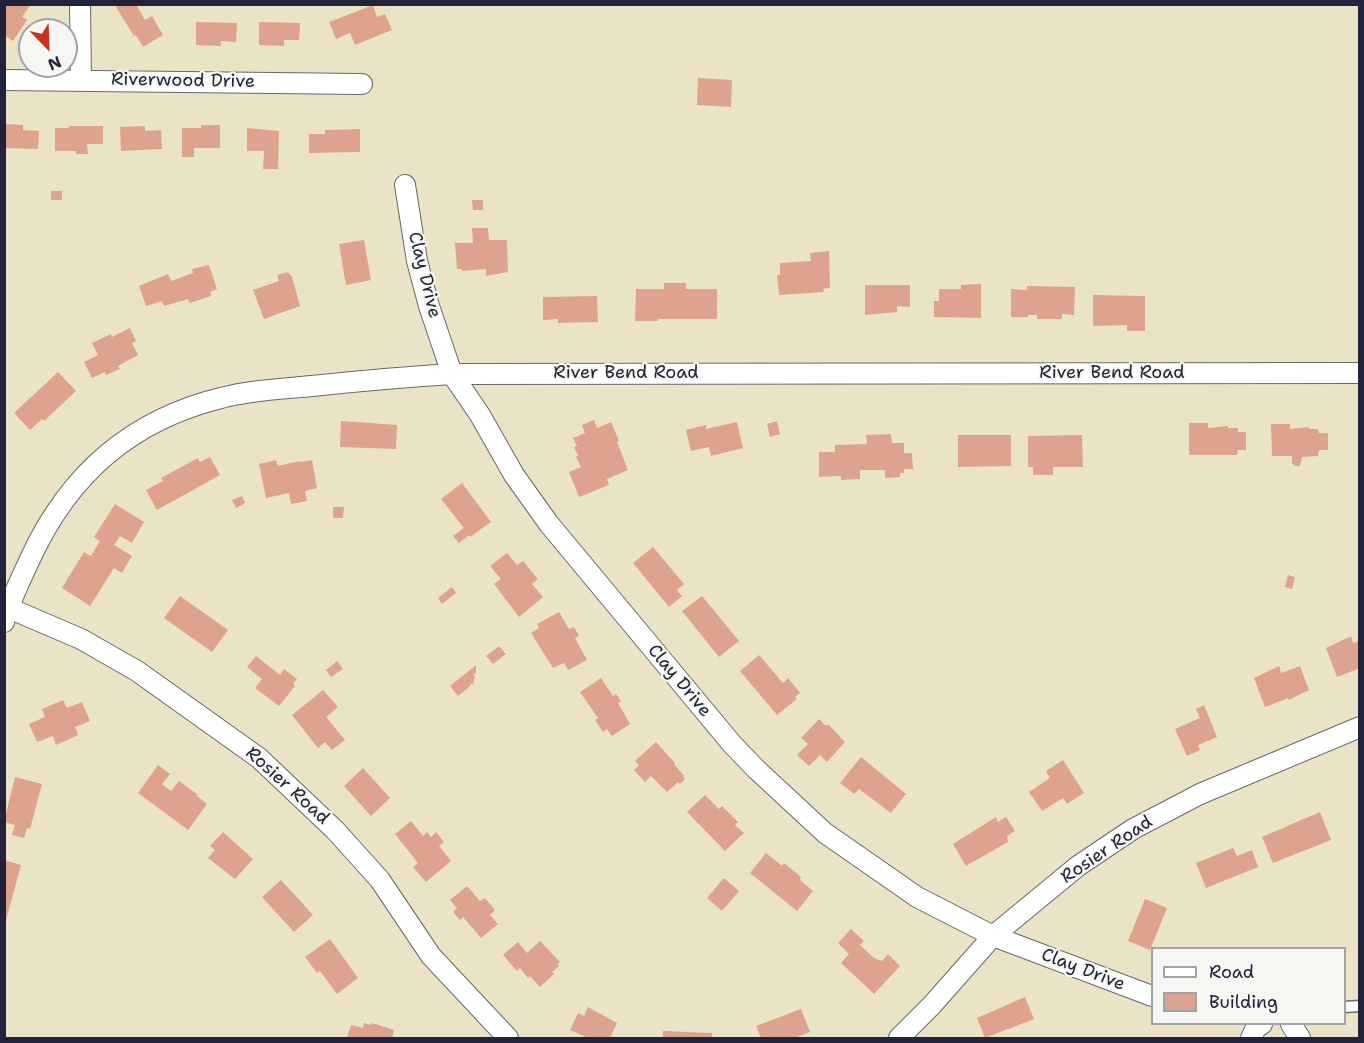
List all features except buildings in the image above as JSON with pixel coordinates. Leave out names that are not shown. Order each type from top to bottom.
[{"type":"street","points":[[80,4],[81,80]]},
{"type":"street","name":"Riverwood Drive","points":[[4,80],[362,84]]},
{"type":"street","name":"Clay Drive","points":[[405,185],[417,261],[429,306],[452,374],[480,415],[514,475],[549,524],[700,706],[756,769],[825,833],[917,897],[993,936],[1151,996]]},
{"type":"street","name":"River Bend Road","points":[[6,612],[42,533],[60,504],[78,482],[106,455],[134,433],[164,417],[224,397],[398,377],[452,374],[1359,373]]},
{"type":"street","name":"Rosier Road","points":[[6,612],[81,639],[137,671],[259,758],[343,839],[380,880],[431,956],[508,1038]]},
{"type":"street","name":"Rosier Road","points":[[899,1038],[932,1005],[993,936],[1078,866],[1133,830],[1200,794],[1359,727]]},
{"type":"street","points":[[1251,1038],[1260,1025]]}]
